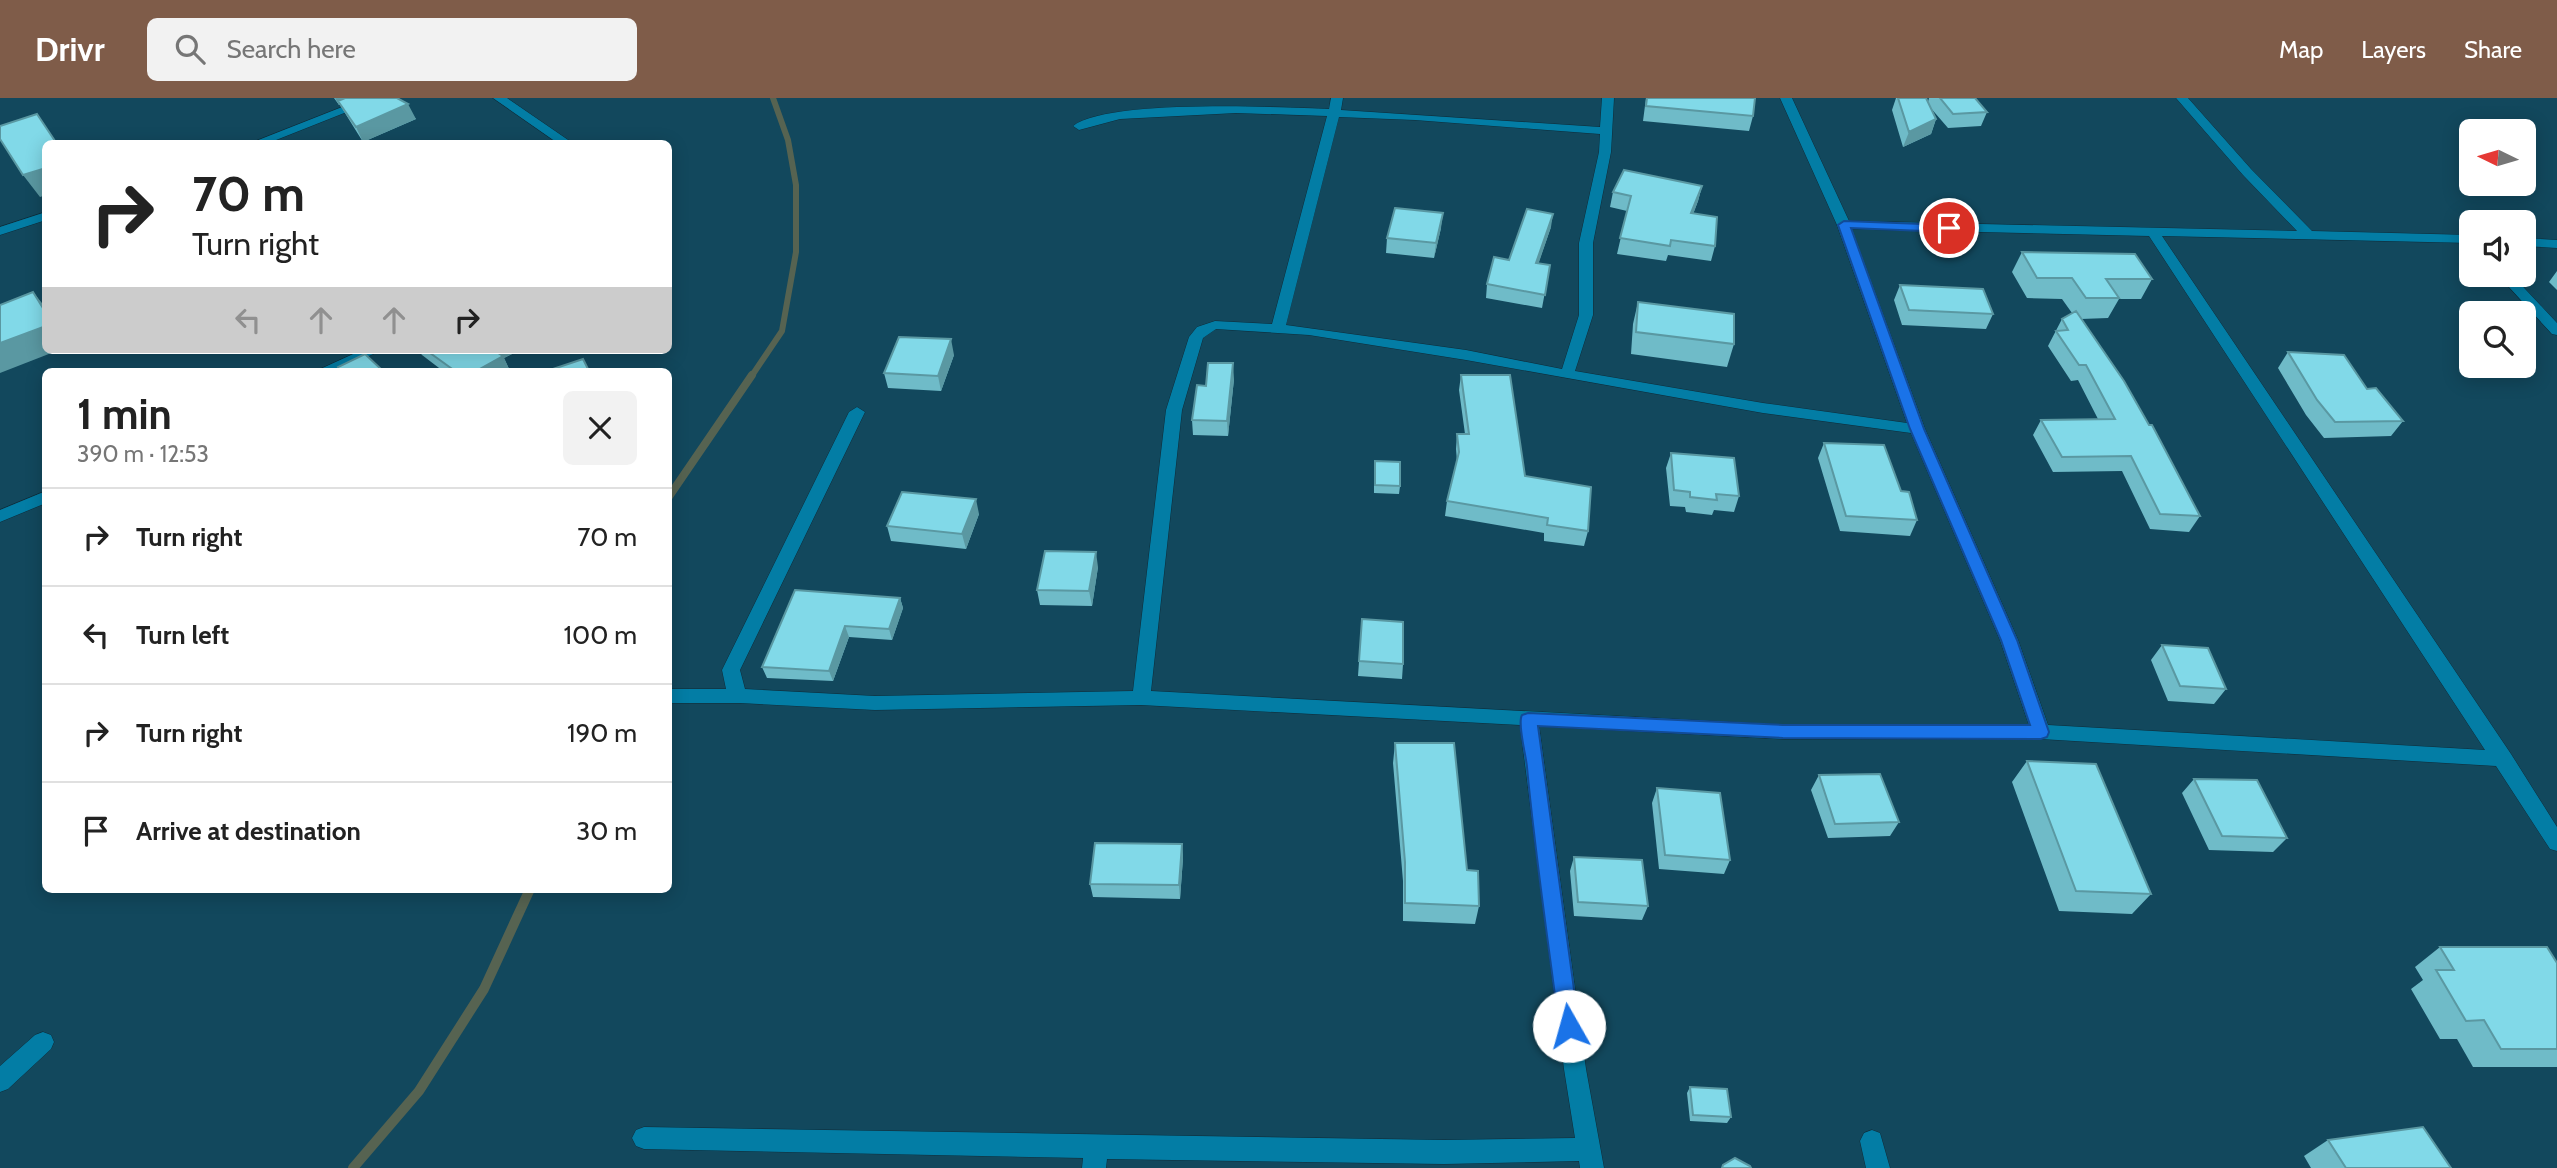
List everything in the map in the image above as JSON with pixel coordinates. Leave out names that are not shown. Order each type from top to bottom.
[{"type":"street","points":[[265,140],[376,98]]},
{"type":"street","points":[[499,98],[562,140]]},
{"type":"street","points":[[1567,375],[1586,315],[1586,243],[1605,152],[1608,98]]},
{"type":"street","points":[[1786,98],[1844,225],[1917,429],[2009,640],[2041,732]]},
{"type":"street","points":[[2182,98],[2247,172],[2308,235]]},
{"type":"street","points":[[1079,126],[1120,116],[1336,105],[1606,131]]},
{"type":"street","points":[[1278,327],[1336,105]]},
{"type":"street","points":[[0,231],[42,217]]},
{"type":"street","points":[[1844,225],[2459,240]]},
{"type":"street","points":[[2154,234],[2504,759],[2557,843]]},
{"type":"street","points":[[2536,243],[2557,244]]},
{"type":"street","points":[[2516,287],[2557,331]]},
{"type":"street","points":[[1141,698],[1163,533],[1174,410],[1196,337],[1202,330],[1215,325],[1278,327],[1466,355],[1763,408],[1917,429]]},
{"type":"street","points":[[330,368],[365,354]]},
{"type":"street","points":[[740,696],[734,686],[731,670],[857,412]]},
{"type":"street","points":[[0,516],[42,498]]},
{"type":"street","points":[[672,696],[740,696],[875,703],[1141,698],[1783,732],[2041,732],[2504,759]]},
{"type":"street","points":[[644,1138],[1095,1157],[1444,1152],[1590,1158],[1575,1069],[1528,719]]},
{"type":"street","points":[[0,1082],[43,1042]]},
{"type":"street","points":[[1872,1140],[1878,1168]]},
{"type":"building","points":[[345,98],[397,98],[408,104],[356,127],[338,101]]},
{"type":"building","points":[[1647,98],[1755,98],[1753,116],[1646,106]]},
{"type":"building","points":[[1898,98],[1926,98],[1936,119],[1909,132]]},
{"type":"building","points":[[1940,98],[1975,98],[1987,112],[1953,114]]},
{"type":"building","points":[[37,114],[54,140],[42,140],[42,169],[23,175],[0,139],[0,126]]},
{"type":"building","points":[[1624,170],[1702,186],[1691,213],[1717,217],[1715,246],[1671,240],[1670,246],[1620,238],[1631,196],[1613,192]]},
{"type":"building","points":[[1395,208],[1443,213],[1436,243],[1387,238]]},
{"type":"building","points":[[1527,209],[1553,214],[1536,263],[1550,265],[1545,295],[1487,284],[1494,257],[1509,260]]},
{"type":"building","points":[[2022,252],[2135,254],[2152,279],[2106,279],[2119,298],[2086,298],[2072,278],[2037,278]]},
{"type":"building","points":[[1900,285],[1983,289],[1993,314],[1909,310]]},
{"type":"building","points":[[33,292],[42,307],[42,327],[0,343],[0,305]]},
{"type":"building","points":[[1638,302],[1734,314],[1734,344],[1636,332]]},
{"type":"building","points":[[2076,311],[2124,381],[2149,425],[2152,425],[2200,516],[2160,514],[2131,456],[2062,457],[2041,420],[2115,419],[2086,365],[2079,365],[2056,331],[2068,330],[2062,319]]},
{"type":"building","points":[[899,337],[951,339],[938,376],[884,373]]},
{"type":"building","points":[[2288,352],[2344,355],[2367,389],[2376,388],[2403,421],[2335,422],[2317,400]]},
{"type":"building","points":[[365,354],[380,368],[339,368]]},
{"type":"building","points":[[432,354],[503,356],[481,368],[451,368]]},
{"type":"building","points":[[583,359],[588,368],[556,368]]},
{"type":"building","points":[[1208,363],[1233,363],[1227,421],[1192,420],[1197,385],[1206,386]]},
{"type":"building","points":[[1461,375],[1510,375],[1525,476],[1591,487],[1588,531],[1547,525],[1548,518],[1447,501],[1459,452],[1457,434],[1469,434]]},
{"type":"building","points":[[1824,443],[1884,445],[1901,491],[1909,492],[1917,520],[1846,516]]},
{"type":"building","points":[[1671,453],[1734,458],[1739,496],[1716,494],[1717,500],[1690,497],[1690,492],[1674,490]]},
{"type":"building","points":[[1375,461],[1400,462],[1400,486],[1375,485]]},
{"type":"building","points":[[902,492],[976,499],[962,534],[887,526]]},
{"type":"building","points":[[1045,551],[1096,552],[1089,591],[1037,590]]},
{"type":"building","points":[[795,590],[900,598],[889,629],[845,626],[829,671],[762,667]]},
{"type":"building","points":[[1362,619],[1403,622],[1403,664],[1359,661]]},
{"type":"building","points":[[2162,645],[2208,648],[2226,689],[2180,686]]},
{"type":"building","points":[[1395,743],[1454,743],[1467,870],[1478,871],[1479,906],[1405,903],[1405,862]]},
{"type":"building","points":[[2027,761],[2096,764],[2151,894],[2076,891]]},
{"type":"building","points":[[1880,774],[1899,822],[1835,824],[1819,775]]},
{"type":"building","points":[[2194,779],[2257,780],[2287,838],[2222,836]]},
{"type":"building","points":[[1657,788],[1720,793],[1730,860],[1665,855]]},
{"type":"building","points":[[1095,843],[1182,844],[1179,885],[1090,884]]},
{"type":"building","points":[[1574,857],[1642,860],[1648,906],[1578,902]]},
{"type":"building","points":[[2440,947],[2547,947],[2557,963],[2557,1049],[2501,1049],[2484,1020],[2466,1021],[2436,970],[2454,970]]},
{"type":"building","points":[[1690,1087],[1727,1089],[1731,1117],[1693,1115]]},
{"type":"building","points":[[2423,1127],[2451,1168],[2346,1168],[2328,1140]]},
{"type":"building","points":[[1735,1158],[1750,1166],[1751,1168],[1722,1168]]},
{"type":"waterway","points":[[751,377],[782,331],[796,252],[796,185],[788,140],[773,98]]},
{"type":"waterway","points":[[672,492],[752,375]]},
{"type":"waterway","points":[[353,1168],[419,1091],[484,989],[528,893]]},
{"type":"route","points":[[1569,1026],[1543,839],[1534,748],[1528,719],[1783,732],[2041,732],[2009,640],[1917,429],[1844,225],[1949,228]]}]
